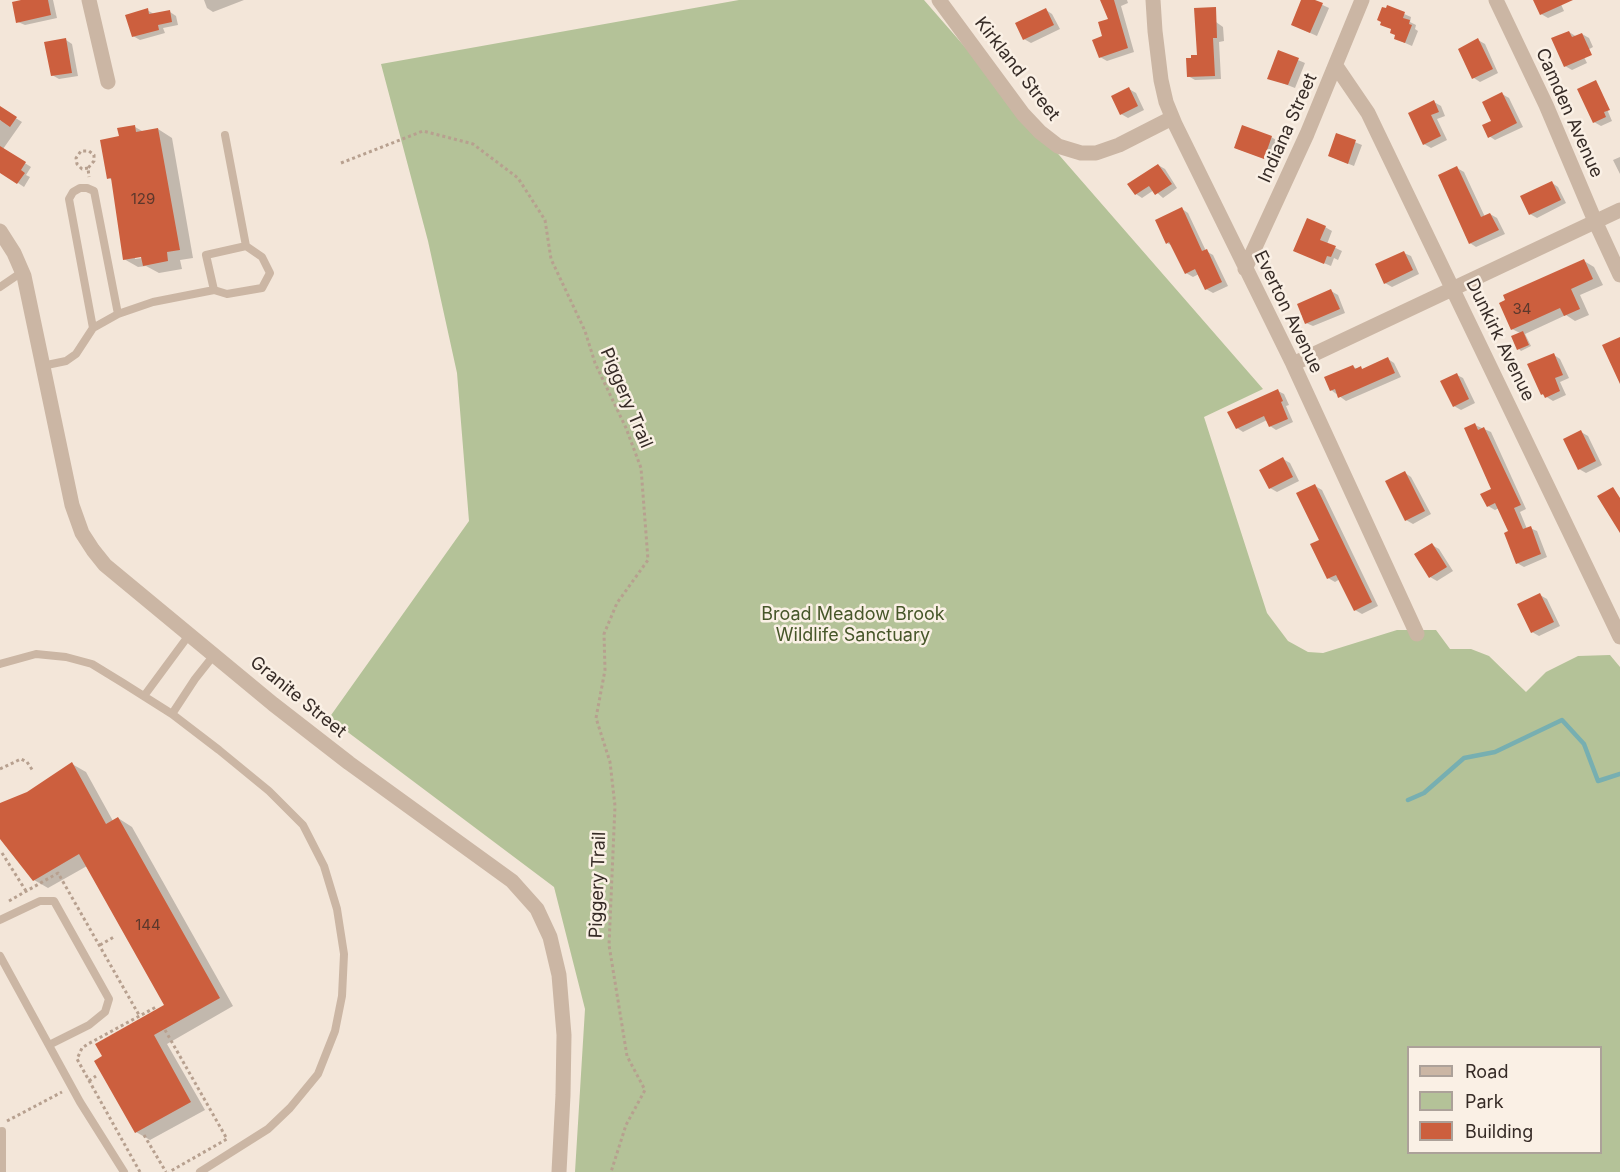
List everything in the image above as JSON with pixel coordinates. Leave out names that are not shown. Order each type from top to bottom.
[{"type":"street","points":[[89,0],[108,82]]},
{"type":"street","name":"Kirkland Street","points":[[939,0],[1023,114],[1040,132],[1058,146],[1072,151],[1096,153],[1119,145],[1172,118]]},
{"type":"street","name":"Everton Avenue","points":[[1153,0],[1161,80],[1172,118],[1293,363],[1417,634]]},
{"type":"street","name":"Indiana Street","points":[[1245,269],[1307,134],[1362,0]]},
{"type":"street","name":"Camden Avenue","points":[[1496,0],[1546,105],[1620,275]]},
{"type":"street","name":"Dunkirk Avenue","points":[[1336,66],[1368,113],[1620,637]]},
{"type":"street","points":[[1293,363],[1620,210]]},
{"type":"street","name":"Granite Street","points":[[0,231],[14,253],[22,272],[72,505],[82,533],[105,564],[189,635],[349,763],[512,881],[537,909],[550,937],[559,975],[563,1095],[559,1172]]},
{"type":"lane","points":[[42,366],[66,362],[76,354],[93,328],[118,314],[153,302],[214,290],[227,294],[262,288],[270,273],[262,257],[246,246],[225,135]]},
{"type":"lane","points":[[93,328],[69,199],[73,192],[80,188],[94,191],[118,314]]},
{"type":"lane","points":[[214,290],[206,255],[246,246]]},
{"type":"lane","points":[[0,287],[22,272]]},
{"type":"lane","points":[[144,696],[189,635]]},
{"type":"lane","points":[[0,664],[36,654],[66,657],[92,664],[144,696],[172,714],[269,790],[303,825],[324,866],[337,909],[344,954],[342,996],[335,1031],[318,1074],[290,1108],[268,1129],[200,1172]]},
{"type":"lane","points":[[172,714],[214,655]]},
{"type":"lane","points":[[0,920],[40,901],[54,901],[109,999],[105,1012],[89,1025],[49,1046]]},
{"type":"lane","points":[[0,956],[80,1102],[124,1172]]},
{"type":"lane","points":[[2,1132],[2,1172]]},
{"type":"path","name":"Piggery Trail","points":[[341,163],[423,131],[473,144],[518,178],[545,220],[551,259],[585,331],[595,363],[626,428],[641,468],[648,560],[617,603],[604,634],[604,670],[596,718],[610,762],[615,806],[609,945],[627,1056],[645,1090],[626,1125],[611,1172]]},
{"type":"path","points":[[81,151],[89,151],[94,155],[94,161],[88,168],[82,168],[77,164],[75,158],[81,151]]},
{"type":"path","points":[[0,769],[21,759],[27,762],[33,771]]},
{"type":"path","points":[[2,853],[26,891]]},
{"type":"path","points":[[100,945],[114,937]]},
{"type":"path","points":[[140,1172],[77,1059],[82,1048],[156,1007]]},
{"type":"path","points":[[144,1135],[167,1172],[227,1139],[165,1030]]},
{"type":"path","points":[[89,1081],[96,1077]]},
{"type":"path","points":[[2,1132],[7,1133],[7,1119],[64,1091]]},
{"type":"green space","name":"Broad Meadow Brook Wildlife Sanctuary","points":[[739,0],[924,0],[1263,389],[1204,417],[1267,613],[1288,641],[1308,652],[1323,653],[1397,630],[1436,630],[1450,649],[1471,649],[1489,656],[1526,692],[1546,672],[1578,656],[1610,655],[1620,667],[1620,1172],[575,1172],[585,1009],[554,887],[329,718],[469,521],[457,373],[428,241],[381,64]]},
{"type":"building","points":[[48,0],[51,15],[16,23],[12,2]]},
{"type":"building","points":[[1100,0],[1114,0],[1128,48],[1099,58],[1092,40],[1102,36],[1098,22],[1108,19]]},
{"type":"building","points":[[1301,0],[1315,0],[1323,3],[1310,33],[1291,25]]},
{"type":"building","points":[[1533,0],[1573,0],[1540,15]]},
{"type":"building","points":[[1387,5],[1405,12],[1403,18],[1410,20],[1409,24],[1412,25],[1405,43],[1394,39],[1395,35],[1390,33],[1391,29],[1380,25],[1381,22],[1377,20],[1382,7],[1386,8]]},
{"type":"building","points":[[1216,7],[1217,38],[1213,38],[1215,76],[1187,77],[1186,58],[1197,55],[1194,8]]},
{"type":"building","points":[[148,8],[149,14],[170,10],[172,22],[158,25],[159,30],[132,37],[125,15]]},
{"type":"building","points":[[1046,8],[1054,25],[1023,40],[1015,23]]},
{"type":"building","points":[[1569,31],[1572,37],[1582,33],[1592,55],[1564,67],[1551,38]]},
{"type":"building","points":[[66,38],[72,73],[51,76],[44,42]]},
{"type":"building","points":[[1478,38],[1493,69],[1472,79],[1458,49]]},
{"type":"building","points":[[1278,50],[1299,58],[1288,85],[1267,79]]},
{"type":"building","points":[[1596,80],[1610,110],[1604,112],[1606,117],[1593,123],[1577,89]]},
{"type":"building","points":[[1129,87],[1138,106],[1120,115],[1111,96]]},
{"type":"building","points":[[1502,92],[1517,123],[1488,138],[1482,125],[1491,121],[1482,102]]},
{"type":"building","points":[[1434,100],[1439,112],[1431,115],[1441,136],[1423,145],[1408,113]]},
{"type":"building","points":[[0,106],[17,117],[10,127],[0,120]]},
{"type":"building","points":[[135,125],[136,132],[158,128],[180,250],[167,252],[168,261],[143,266],[141,257],[123,260],[111,178],[107,179],[100,140],[119,136],[117,128]]},
{"type":"building","points":[[1242,125],[1272,136],[1264,159],[1234,148]]},
{"type":"building","points":[[1336,133],[1356,140],[1348,164],[1328,156]]},
{"type":"building","points":[[0,146],[26,162],[21,170],[25,173],[17,184],[0,173]]},
{"type":"building","points":[[1158,164],[1172,184],[1155,195],[1149,186],[1135,195],[1127,184]]},
{"type":"building","points":[[1457,166],[1481,217],[1490,213],[1499,230],[1469,244],[1438,175]]},
{"type":"building","points":[[1552,181],[1561,200],[1529,215],[1520,196]]},
{"type":"building","points":[[1182,207],[1202,251],[1207,249],[1222,282],[1205,290],[1195,269],[1185,274],[1169,242],[1166,244],[1155,220]]},
{"type":"building","points":[[1307,218],[1326,226],[1320,240],[1336,246],[1331,257],[1327,256],[1324,264],[1293,251]]},
{"type":"building","points":[[1404,251],[1413,270],[1384,284],[1375,264]]},
{"type":"building","points":[[1584,259],[1593,279],[1571,289],[1580,309],[1564,316],[1560,308],[1511,330],[1499,303],[1505,300],[1503,295]]},
{"type":"building","points":[[1331,289],[1340,309],[1305,324],[1297,304]]},
{"type":"building","points":[[1523,331],[1529,345],[1517,350],[1511,336]]},
{"type":"building","points":[[1620,337],[1620,384],[1602,345]]},
{"type":"building","points":[[1554,353],[1563,375],[1555,378],[1560,391],[1545,398],[1543,394],[1541,395],[1527,364]]},
{"type":"building","points":[[1388,357],[1395,373],[1338,398],[1335,389],[1330,391],[1324,377],[1353,365],[1355,369],[1361,366],[1362,369]]},
{"type":"building","points":[[1457,373],[1469,399],[1453,407],[1440,381]]},
{"type":"building","points":[[1278,389],[1288,419],[1269,427],[1264,416],[1236,429],[1227,412]]},
{"type":"building","points":[[1475,423],[1478,430],[1484,427],[1521,505],[1514,508],[1523,529],[1531,526],[1541,554],[1516,564],[1504,533],[1508,531],[1495,503],[1487,507],[1480,494],[1491,489],[1464,428]]},
{"type":"building","points":[[1581,430],[1596,461],[1578,470],[1563,439]]},
{"type":"building","points":[[1283,457],[1293,477],[1269,489],[1259,470]]},
{"type":"building","points":[[1405,471],[1425,511],[1405,521],[1385,481]]},
{"type":"building","points":[[1315,484],[1372,602],[1354,611],[1336,575],[1327,579],[1310,544],[1319,540],[1296,493]]},
{"type":"building","points":[[1613,487],[1620,498],[1620,533],[1597,496]]},
{"type":"building","points":[[1432,543],[1447,567],[1429,578],[1414,554]]},
{"type":"building","points":[[1540,593],[1554,622],[1531,633],[1517,604]]},
{"type":"building","points":[[72,762],[106,824],[118,817],[220,998],[154,1035],[191,1102],[135,1133],[94,1061],[102,1056],[95,1044],[164,1005],[79,854],[33,881],[0,839],[0,803],[27,792]]},
{"type":"waterway","points":[[1408,800],[1424,793],[1464,758],[1495,752],[1562,720],[1584,744],[1598,781],[1620,774]]}]
